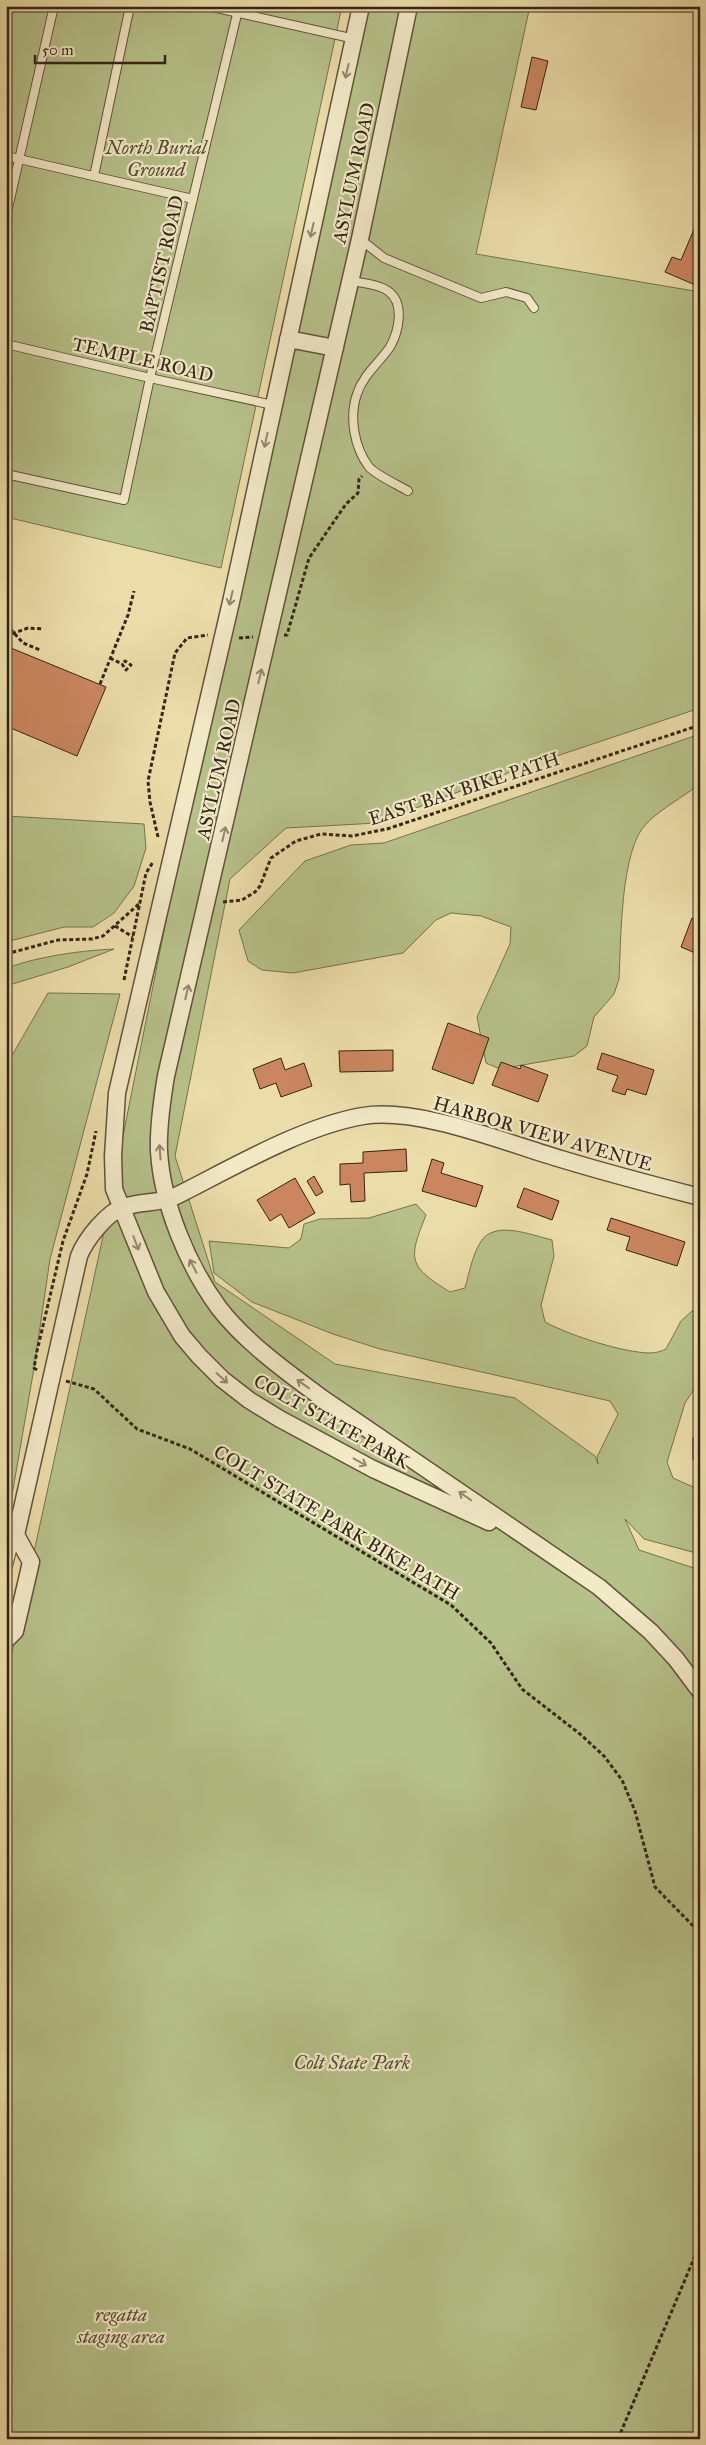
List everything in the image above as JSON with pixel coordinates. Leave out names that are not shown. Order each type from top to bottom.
[{"type":"street","name":"ASYLUM ROAD","points":[[117,1093],[231,602],[361,6]]},
{"type":"street","name":"ASYLUM ROAD","points":[[168,1200],[159,1150],[162,1097],[274,605],[336,348],[409,6]]},
{"type":"street","points":[[288,338],[336,348]]},
{"type":"street","name":"COLT STATE PARK","points":[[117,1093],[114,1189],[164,1307],[182,1336],[222,1379],[248,1400],[331,1447],[510,1532],[548,1554]]},
{"type":"street","name":"HARBOR VIEW AVENUE","points":[[122,1207],[168,1200],[280,1145],[327,1126],[361,1116],[383,1114],[444,1123],[562,1160],[700,1197]]},
{"type":"street","name":"COLT STATE PARK","points":[[168,1200],[188,1256],[202,1283],[220,1309],[256,1346],[322,1398],[548,1554],[600,1587],[639,1620],[676,1659],[700,1692]]},
{"type":"street","points":[[6,1640],[15,1631],[31,1562],[11,1534],[53,1377],[79,1256],[91,1232],[122,1207]]},
{"type":"lane","points":[[6,217],[54,6]]},
{"type":"lane","points":[[94,176],[130,6]]},
{"type":"lane","points":[[208,6],[238,10],[355,39]]},
{"type":"lane","name":"BAPTIST ROAD","points":[[6,474],[124,500],[150,378],[238,10]]},
{"type":"lane","points":[[6,156],[193,199]]},
{"type":"lane","points":[[360,240],[384,258],[481,298],[506,292],[527,298],[534,308]]},
{"type":"lane","points":[[351,281],[386,289],[392,294],[398,306],[397,332],[389,347],[362,381],[357,394],[352,423],[357,440],[370,468],[408,491]]},
{"type":"lane","name":"TEMPLE ROAD","points":[[6,344],[273,405]]},
{"type":"lane","points":[[6,1574],[11,1534]]},
{"type":"path","points":[[100,684],[128,615],[134,591]]},
{"type":"path","points":[[6,624],[23,643],[40,650]]},
{"type":"path","points":[[6,636],[28,628],[44,628]]},
{"type":"path","points":[[110,658],[122,664]]},
{"type":"path","name":"EAST BAY BIKE PATH","points":[[208,901],[242,900],[255,892],[260,886],[271,858],[286,846],[308,836],[321,834],[352,836],[387,829],[700,725]]},
{"type":"path","points":[[6,954],[58,940],[92,939],[103,936],[141,902],[161,900]]},
{"type":"path","points":[[115,926],[134,936]]},
{"type":"path","name":"COLT STATE PARK BIKE PATH","points":[[63,1241],[34,1368],[53,1377],[94,1390],[136,1429],[190,1449],[451,1605],[491,1643],[522,1689],[580,1734],[604,1756],[622,1780],[635,1811],[655,1887],[700,1933]]},
{"type":"path","points":[[618,2439],[700,2244]]},
{"type":"green space","name":"North Burial Ground","points":[[6,6],[342,6],[221,568],[6,517]]},
{"type":"green space","name":"Colt State Park","points":[[361,6],[530,6],[476,254],[700,292],[700,708],[521,768],[377,823],[286,828],[230,879],[175,1156],[215,1282],[335,1364],[515,1398],[595,1456],[598,1464],[597,1457],[618,1414],[610,1401],[380,1349],[333,1334],[252,1302],[214,1273],[209,1241],[289,1248],[301,1239],[304,1224],[320,1219],[369,1218],[416,1204],[426,1215],[416,1242],[416,1261],[419,1268],[426,1275],[450,1292],[465,1288],[471,1265],[480,1243],[486,1236],[503,1230],[523,1232],[552,1240],[554,1256],[541,1305],[545,1322],[555,1327],[611,1347],[653,1353],[666,1349],[681,1321],[692,1311],[700,1313],[700,1380],[685,1403],[667,1462],[673,1478],[700,1490],[700,1554],[644,1539],[625,1519],[639,1550],[700,1570],[700,2439],[6,2439],[6,1680],[102,1241],[230,601]]},
{"type":"green space","points":[[700,734],[700,784],[666,807],[647,823],[638,835],[627,874],[624,896],[619,979],[614,994],[594,1017],[587,1046],[574,1056],[500,1069],[486,1063],[477,1017],[510,944],[511,927],[481,916],[451,913],[436,920],[403,953],[293,973],[262,970],[248,961],[239,930],[305,861],[351,845],[384,843]]},
{"type":"green space","points":[[6,816],[144,824],[146,848],[134,886],[114,913],[93,927],[64,927],[6,942]]},
{"type":"green space","points":[[114,949],[68,967],[6,986],[6,968],[59,955]]},
{"type":"green space","points":[[48,993],[120,994],[50,1259],[34,1368],[6,1530],[6,1066]]},
{"type":"building","points":[[532,57],[548,61],[536,110],[521,107]]},
{"type":"building","points":[[695,227],[700,228],[700,287],[665,272],[672,257],[681,260]]},
{"type":"building","points":[[6,646],[106,687],[77,756],[6,726]]},
{"type":"building","points":[[692,918],[700,921],[700,955],[681,947]]},
{"type":"building","points":[[448,1023],[489,1038],[473,1084],[432,1069]]},
{"type":"building","points":[[393,1050],[393,1071],[340,1072],[339,1051]]},
{"type":"building","points":[[602,1053],[654,1070],[646,1095],[627,1089],[625,1095],[612,1091],[618,1076],[597,1069]]},
{"type":"building","points":[[281,1058],[285,1070],[304,1063],[312,1086],[281,1097],[276,1083],[260,1089],[253,1069]]},
{"type":"building","points":[[501,1062],[520,1069],[521,1065],[548,1075],[538,1102],[492,1085]]},
{"type":"building","points":[[406,1149],[407,1171],[364,1173],[365,1201],[351,1202],[350,1184],[340,1185],[340,1164],[363,1163],[363,1152]]},
{"type":"building","points":[[432,1159],[444,1163],[441,1173],[483,1186],[476,1207],[422,1191]]},
{"type":"building","points":[[314,1176],[323,1192],[316,1196],[307,1181]]},
{"type":"building","points":[[295,1178],[315,1213],[289,1228],[281,1214],[270,1221],[257,1200]]},
{"type":"building","points":[[524,1188],[559,1201],[552,1220],[517,1207]]},
{"type":"building","points":[[611,1218],[685,1242],[677,1266],[626,1250],[630,1237],[607,1230]]},
{"type":"building","points":[[693,1438],[700,1438],[700,1460],[693,1460]]},
{"type":"park label","name":"regatta staging area","points":[[121,2325]]}]
